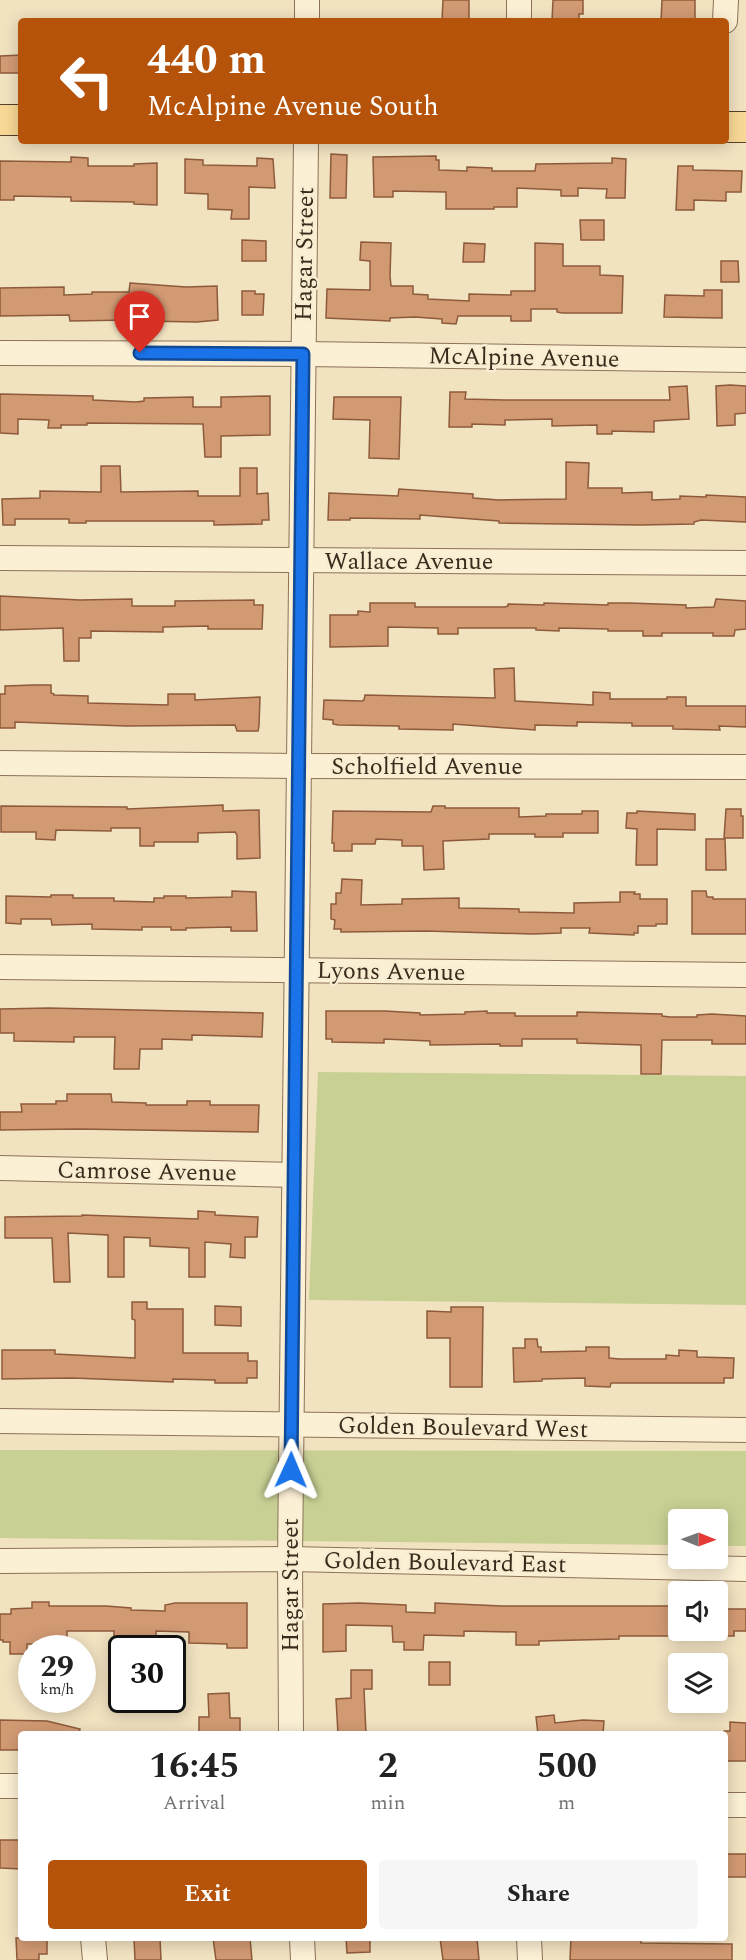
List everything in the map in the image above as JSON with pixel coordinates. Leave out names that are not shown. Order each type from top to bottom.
[{"type":"main road","points":[[0,120],[18,120]]},
{"type":"main road","points":[[729,127],[746,127]]},
{"type":"street","points":[[306,18],[307,0]]},
{"type":"street","points":[[519,0],[519,18]]},
{"type":"street","points":[[725,18],[726,0]]},
{"type":"street","name":"Hagar Street","points":[[291,1731],[290,1559],[306,144]]},
{"type":"street","name":"McAlpine Avenue","points":[[0,353],[303,354],[746,360]]},
{"type":"street","name":"Wallace Avenue","points":[[0,558],[746,563]]},
{"type":"street","name":"Scholfield Avenue","points":[[0,763],[746,767]]},
{"type":"street","name":"Lyons Avenue","points":[[0,967],[746,975]]},
{"type":"street","name":"Camrose Avenue","points":[[0,1168],[294,1175]]},
{"type":"street","name":"Golden Boulevard West","points":[[0,1421],[746,1430]]},
{"type":"street","name":"Golden Boulevard East","points":[[0,1561],[290,1559],[746,1569]]},
{"type":"street","points":[[0,1786],[18,1786]]},
{"type":"street","points":[[728,1805],[746,1805]]},
{"type":"street","points":[[93,1941],[95,1960]]},
{"type":"street","points":[[302,1941],[303,1960]]},
{"type":"street","points":[[529,1941],[530,1960]]},
{"type":"green space","points":[[318,1072],[746,1076],[746,1305],[309,1300]]},
{"type":"green space","points":[[0,1450],[746,1451],[746,1546],[728,1546],[728,1509],[668,1509],[668,1545],[0,1538]]},
{"type":"building","points":[[443,0],[469,0],[469,18],[442,18]]},
{"type":"building","points":[[553,0],[583,0],[583,14],[579,14],[579,18],[552,18]]},
{"type":"building","points":[[662,0],[695,0],[695,18],[661,18]]},
{"type":"building","points":[[18,55],[18,73],[0,73],[0,56]]},
{"type":"building","points":[[331,154],[347,155],[346,198],[330,198]]},
{"type":"building","points":[[436,156],[436,160],[439,160],[439,170],[467,171],[467,167],[492,168],[492,171],[535,171],[536,164],[612,163],[612,158],[626,159],[625,198],[606,198],[607,189],[578,188],[578,196],[561,196],[561,190],[517,188],[517,207],[446,209],[446,192],[393,191],[393,197],[374,197],[373,157]]},
{"type":"building","points":[[71,157],[88,158],[88,166],[134,166],[134,164],[157,163],[157,205],[134,204],[134,202],[71,201],[71,197],[14,196],[14,200],[0,200],[0,161],[71,162]]},
{"type":"building","points":[[257,158],[273,159],[275,188],[249,187],[249,219],[231,219],[232,210],[208,209],[208,194],[185,193],[185,159],[203,160],[203,165],[257,166]]},
{"type":"building","points":[[678,166],[693,166],[693,170],[742,171],[741,192],[726,192],[726,201],[694,200],[694,210],[676,210]]},
{"type":"building","points":[[580,220],[604,220],[604,240],[581,240]]},
{"type":"building","points":[[242,240],[266,241],[266,261],[242,261]]},
{"type":"building","points":[[361,242],[391,243],[391,286],[413,286],[413,294],[428,295],[428,299],[469,301],[469,294],[511,295],[511,291],[535,291],[535,243],[563,244],[563,266],[600,266],[600,275],[623,276],[622,313],[562,313],[557,312],[557,309],[531,309],[531,321],[511,321],[511,316],[458,316],[456,324],[442,323],[442,319],[415,317],[390,318],[390,321],[326,318],[327,289],[370,290],[370,261],[360,260]]},
{"type":"building","points":[[464,243],[485,244],[484,262],[463,262]]},
{"type":"building","points":[[721,261],[738,261],[739,282],[721,282]]},
{"type":"building","points":[[130,283],[186,287],[217,286],[218,320],[143,321],[143,325],[128,324],[128,320],[70,321],[69,315],[0,316],[0,288],[64,287],[64,295],[92,294],[92,292],[129,292]]},
{"type":"building","points":[[704,290],[722,290],[722,318],[664,317],[665,295],[704,296]]},
{"type":"building","points":[[242,291],[264,294],[263,315],[242,315]]},
{"type":"building","points":[[687,386],[689,419],[654,421],[654,432],[612,431],[612,434],[597,434],[597,425],[552,426],[552,419],[505,420],[505,425],[472,424],[472,427],[449,427],[450,392],[466,392],[465,399],[670,400],[669,387]]},
{"type":"building","points":[[716,386],[746,386],[746,413],[735,414],[735,425],[717,426]]},
{"type":"building","points":[[0,394],[93,396],[93,400],[136,402],[144,401],[144,398],[193,397],[193,407],[221,407],[221,397],[270,396],[270,435],[221,436],[221,457],[205,457],[203,424],[87,423],[87,425],[61,425],[61,428],[48,428],[49,420],[18,419],[18,434],[0,433]]},
{"type":"building","points":[[334,397],[401,397],[399,459],[369,458],[370,420],[333,419]]},
{"type":"building","points":[[566,462],[589,463],[588,488],[622,488],[622,493],[652,492],[652,500],[680,499],[680,496],[706,497],[706,495],[746,497],[746,522],[701,520],[694,524],[640,525],[499,523],[499,521],[420,515],[420,519],[328,520],[329,493],[398,496],[399,489],[473,494],[473,498],[499,500],[566,499]]},
{"type":"building","points":[[101,466],[120,466],[121,492],[198,491],[198,496],[240,496],[240,468],[257,468],[257,494],[268,493],[269,520],[262,520],[262,524],[214,525],[214,521],[69,523],[69,519],[15,519],[15,525],[3,525],[2,499],[40,498],[40,491],[101,492]]},
{"type":"building","points":[[0,596],[80,600],[132,599],[132,606],[175,606],[175,601],[254,600],[254,605],[263,605],[262,629],[208,629],[208,626],[163,627],[163,632],[91,631],[91,638],[79,638],[79,661],[64,661],[63,628],[0,630]]},
{"type":"building","points":[[716,599],[746,601],[746,629],[735,630],[734,636],[713,636],[713,633],[662,633],[662,636],[643,636],[643,631],[608,631],[608,629],[559,628],[559,631],[536,630],[536,628],[458,628],[458,634],[438,634],[438,628],[388,627],[388,646],[330,647],[330,615],[358,615],[358,611],[370,612],[370,603],[415,603],[415,607],[505,607],[508,604],[608,605],[608,603],[629,603],[686,605],[686,608],[714,607]]},
{"type":"building","points":[[514,668],[515,701],[593,705],[593,692],[610,693],[610,699],[686,697],[686,706],[746,706],[746,727],[719,726],[720,730],[673,729],[673,726],[632,726],[632,723],[577,722],[577,726],[535,725],[535,730],[453,724],[453,730],[399,729],[399,726],[338,725],[333,724],[333,720],[323,719],[324,700],[362,701],[365,695],[495,698],[494,669]]},
{"type":"building","points":[[51,685],[51,693],[54,695],[88,696],[88,703],[168,705],[168,694],[195,694],[195,700],[260,697],[258,731],[237,731],[235,725],[126,726],[15,722],[15,728],[0,728],[0,694],[5,694],[5,686]]},
{"type":"building","points":[[223,805],[223,811],[259,810],[260,858],[237,859],[235,832],[198,833],[198,842],[154,842],[154,846],[140,846],[140,828],[111,828],[111,831],[56,830],[55,840],[36,839],[36,832],[1,832],[1,806],[127,807],[127,809]]},
{"type":"building","points":[[433,806],[519,808],[519,817],[598,811],[598,833],[563,833],[563,837],[535,837],[535,834],[489,834],[489,839],[443,841],[444,869],[424,870],[423,846],[402,846],[402,840],[376,839],[375,844],[352,844],[352,851],[334,851],[333,811],[431,812]]},
{"type":"building","points":[[726,809],[741,809],[743,838],[724,838]]},
{"type":"building","points":[[637,811],[695,814],[695,830],[657,829],[657,865],[636,865],[637,829],[626,828],[627,813],[637,813]]},
{"type":"building","points":[[706,839],[725,839],[726,870],[706,870]]},
{"type":"building","points":[[342,879],[362,880],[361,905],[402,904],[402,899],[459,898],[459,908],[574,913],[574,903],[620,902],[620,892],[635,892],[634,894],[640,894],[640,899],[667,899],[667,924],[638,926],[638,933],[634,935],[589,933],[590,928],[561,928],[561,933],[532,934],[426,931],[341,932],[341,929],[334,929],[335,920],[331,919],[331,904],[336,904],[336,893],[341,893]]},
{"type":"building","points":[[232,891],[256,892],[257,931],[231,931],[231,927],[186,928],[186,930],[171,930],[171,927],[142,927],[142,930],[92,929],[92,924],[52,925],[51,919],[21,919],[21,924],[6,923],[6,896],[73,895],[73,898],[114,898],[114,901],[154,902],[154,898],[164,898],[164,896],[232,897]]},
{"type":"building","points":[[692,891],[706,891],[707,897],[713,897],[713,899],[746,899],[746,934],[692,934]]},
{"type":"building","points":[[0,1009],[263,1013],[262,1037],[192,1035],[192,1040],[162,1039],[162,1049],[140,1049],[139,1069],[114,1069],[115,1037],[74,1037],[74,1042],[14,1041],[14,1033],[0,1033]]},
{"type":"building","points":[[326,1011],[385,1011],[420,1013],[420,1015],[487,1011],[487,1013],[515,1013],[515,1016],[577,1016],[577,1012],[662,1014],[662,1016],[670,1017],[697,1017],[697,1015],[712,1014],[746,1016],[746,1044],[712,1044],[712,1040],[662,1040],[661,1074],[641,1074],[641,1045],[577,1043],[577,1039],[522,1039],[522,1046],[430,1045],[430,1041],[384,1039],[384,1043],[332,1042],[332,1039],[326,1039]]},
{"type":"building","points":[[67,1094],[111,1094],[112,1102],[146,1103],[146,1105],[187,1105],[187,1101],[210,1101],[210,1105],[259,1105],[258,1132],[0,1130],[0,1112],[22,1112],[21,1104],[56,1104],[56,1101],[67,1101]]},
{"type":"building","points":[[198,1211],[215,1212],[215,1215],[258,1217],[257,1237],[245,1237],[245,1258],[230,1257],[231,1244],[205,1242],[205,1277],[189,1277],[189,1248],[150,1246],[150,1238],[124,1237],[124,1277],[108,1277],[108,1235],[68,1233],[70,1282],[54,1282],[52,1238],[5,1238],[5,1217],[82,1215],[198,1219]]},
{"type":"building","points":[[132,1302],[147,1302],[147,1309],[183,1309],[183,1353],[248,1353],[248,1361],[257,1361],[257,1378],[247,1378],[247,1383],[173,1379],[173,1382],[72,1378],[2,1379],[2,1350],[55,1350],[55,1354],[135,1358],[135,1320],[132,1319]]},
{"type":"building","points":[[215,1306],[241,1307],[241,1326],[215,1325]]},
{"type":"building","points":[[451,1307],[483,1307],[482,1387],[450,1387],[450,1338],[427,1338],[427,1311],[451,1312]]},
{"type":"building","points":[[525,1339],[537,1339],[541,1352],[586,1351],[586,1347],[609,1347],[609,1358],[619,1359],[666,1359],[666,1355],[679,1356],[679,1350],[697,1351],[697,1357],[734,1358],[733,1378],[724,1378],[724,1383],[611,1383],[610,1387],[585,1386],[585,1378],[514,1382],[513,1348],[525,1348]]},
{"type":"building","points":[[32,1602],[49,1602],[49,1606],[106,1606],[131,1608],[131,1610],[165,1611],[165,1605],[175,1603],[247,1603],[247,1648],[227,1648],[227,1644],[189,1643],[189,1632],[156,1631],[156,1635],[114,1635],[114,1631],[67,1631],[67,1635],[18,1635],[18,1654],[10,1654],[10,1642],[0,1640],[0,1614],[11,1614],[11,1609],[32,1608]]},
{"type":"building","points":[[435,1603],[502,1606],[668,1606],[668,1636],[619,1636],[619,1639],[539,1641],[539,1645],[516,1645],[516,1632],[464,1631],[464,1636],[424,1635],[423,1650],[404,1650],[404,1642],[393,1642],[392,1626],[346,1625],[346,1651],[323,1652],[323,1604],[406,1605],[406,1612],[435,1613]]},
{"type":"building","points":[[728,1609],[746,1609],[746,1631],[734,1631],[734,1636],[728,1636]]},
{"type":"building","points":[[429,1662],[450,1662],[450,1685],[429,1685]]},
{"type":"building","points":[[351,1670],[372,1670],[372,1689],[364,1689],[366,1731],[338,1731],[336,1699],[351,1698]]},
{"type":"building","points":[[229,1693],[230,1718],[240,1718],[240,1731],[199,1731],[199,1717],[209,1717],[208,1694]]},
{"type":"building","points":[[554,1715],[555,1723],[583,1720],[604,1721],[603,1731],[538,1731],[536,1717]]},
{"type":"building","points":[[0,1720],[47,1721],[80,1729],[80,1731],[18,1731],[18,1750],[0,1750]]},
{"type":"building","points":[[730,1722],[746,1723],[746,1761],[728,1761],[728,1731],[730,1731]]},
{"type":"building","points":[[0,1840],[18,1840],[18,1869],[0,1868]]},
{"type":"building","points":[[728,1854],[746,1854],[746,1877],[728,1877]]},
{"type":"building","points":[[16,1938],[18,1941],[47,1941],[47,1954],[39,1954],[39,1960],[17,1960]]},
{"type":"building","points":[[134,1941],[160,1941],[161,1960],[135,1960]]},
{"type":"building","points":[[213,1941],[250,1941],[252,1960],[216,1960]]},
{"type":"building","points":[[346,1941],[370,1941],[370,1952],[347,1953]]},
{"type":"building","points":[[440,1941],[477,1941],[479,1960],[443,1960]]},
{"type":"building","points":[[571,1941],[732,1944],[732,1960],[570,1960]]},
{"type":"route","points":[[140,353],[303,354],[291,1470]]}]
